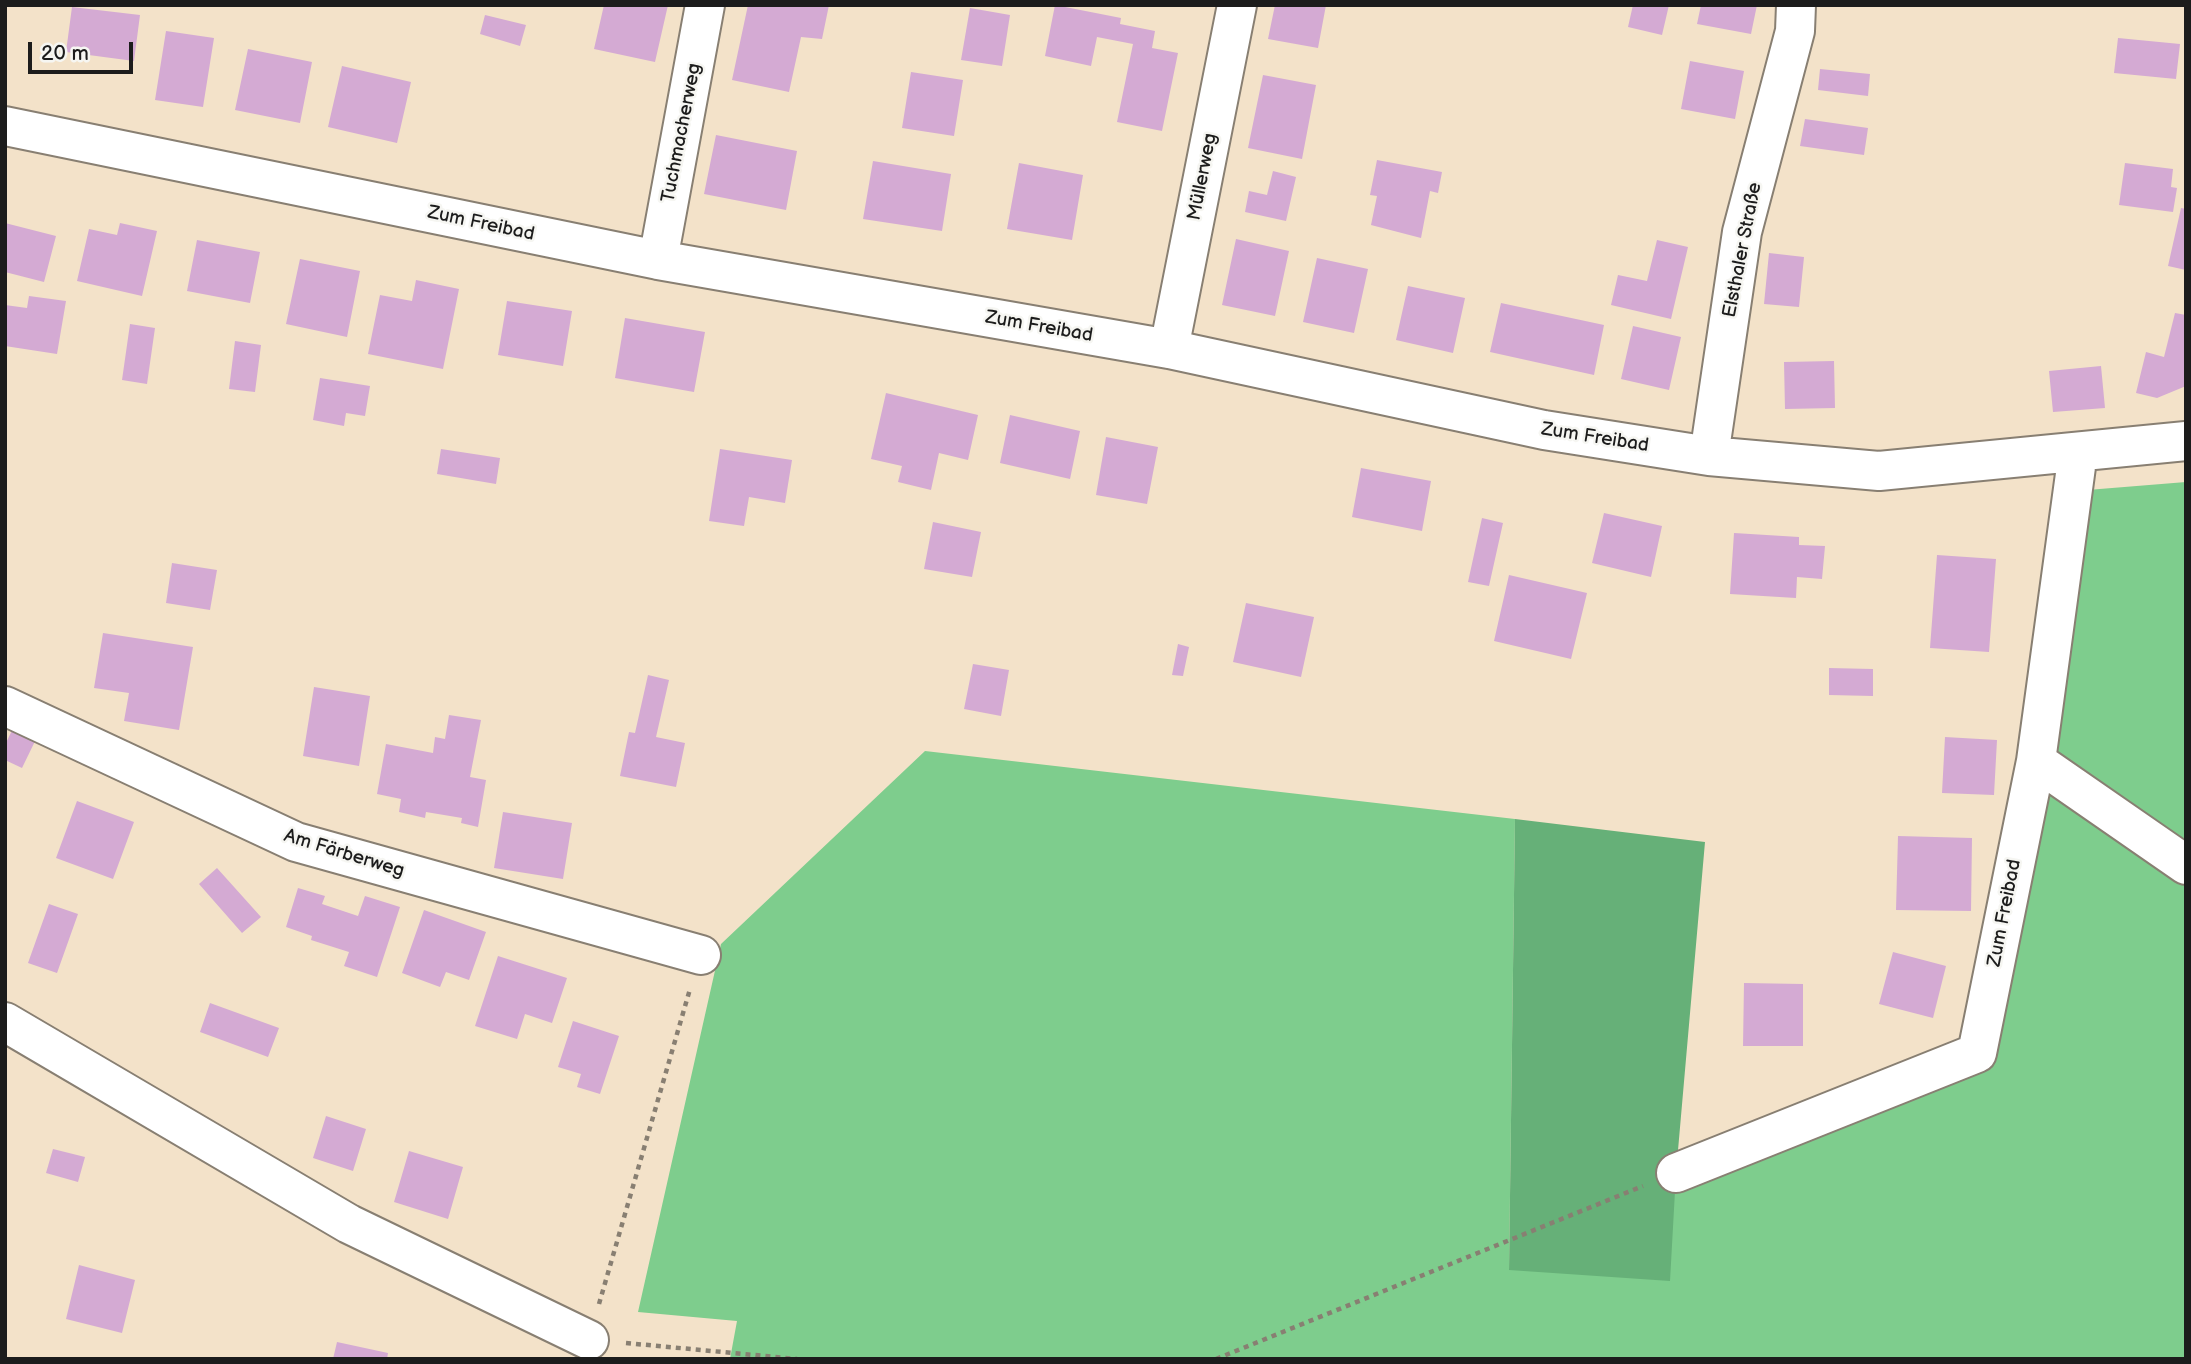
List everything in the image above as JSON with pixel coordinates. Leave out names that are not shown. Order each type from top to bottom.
[{"type":"street","name":"Tuchmacherweg","points":[[658,260],[705,5]]},
{"type":"street","name":"Müllerweg","points":[[1169,349],[1237,5]]},
{"type":"street","name":"Elsthaler Straße","points":[[1709,456],[1742,232],[1795,31],[1796,5]]},
{"type":"street","name":"Zum Freibad","points":[[5,126],[658,260],[1169,349],[1544,430],[1709,456],[1879,471],[2186,441]]},
{"type":"street","name":"Zum Freibad","points":[[1676,1173],[1977,1053],[2036,761],[2078,452]]},
{"type":"street","name":"Am Färberweg","points":[[5,706],[296,842],[701,955]]},
{"type":"street","points":[[2036,761],[2186,865]]},
{"type":"street","points":[[5,1022],[349,1224],[589,1340]]},
{"type":"path","points":[[701,955],[589,1340],[797,1359]]},
{"type":"path","points":[[1216,1359],[1676,1173]]},
{"type":"green space","points":[[2186,482],[2186,1359],[730,1359],[737,1321],[638,1312],[721,944],[925,751],[1515,819],[1509,1270],[1676,1173],[1977,1053],[2075,491]]},
{"type":"green space","points":[[1515,819],[1705,842],[1676,1173],[1670,1281],[1509,1270]]},
{"type":"building","points":[[604,5],[668,5],[655,62],[594,49]]},
{"type":"building","points":[[748,5],[829,5],[822,39],[801,37],[789,92],[732,80]]},
{"type":"building","points":[[1055,5],[1121,18],[1120,24],[1155,31],[1152,48],[1178,53],[1162,131],[1117,122],[1133,44],[1097,37],[1091,66],[1045,56]]},
{"type":"building","points":[[1275,5],[1326,5],[1318,48],[1268,39]]},
{"type":"building","points":[[1633,5],[1669,5],[1662,35],[1628,27]]},
{"type":"building","points":[[1701,5],[1757,5],[1751,34],[1697,24]]},
{"type":"building","points":[[72,7],[140,15],[134,61],[66,52]]},
{"type":"building","points":[[970,8],[1010,15],[1002,66],[961,60]]},
{"type":"building","points":[[485,15],[526,25],[520,46],[480,34]]},
{"type":"building","points":[[166,31],[214,38],[203,107],[155,100]]},
{"type":"building","points":[[2118,38],[2180,44],[2176,79],[2114,73]]},
{"type":"building","points":[[248,49],[312,62],[300,123],[235,110]]},
{"type":"building","points":[[1690,61],[1744,71],[1735,119],[1681,109]]},
{"type":"building","points":[[342,66],[411,82],[397,143],[328,127]]},
{"type":"building","points":[[1820,69],[1870,74],[1868,96],[1818,90]]},
{"type":"building","points":[[911,72],[963,80],[954,136],[902,128]]},
{"type":"building","points":[[1263,75],[1316,85],[1302,159],[1248,148]]},
{"type":"building","points":[[1805,119],[1868,128],[1864,155],[1800,146]]},
{"type":"building","points":[[716,135],[797,151],[786,210],[704,194]]},
{"type":"building","points":[[1377,160],[1442,172],[1438,193],[1430,191],[1421,238],[1371,225],[1377,196],[1370,195]]},
{"type":"building","points":[[873,161],[951,174],[942,231],[863,219]]},
{"type":"building","points":[[1019,163],[1083,175],[1072,240],[1007,229]]},
{"type":"building","points":[[2125,163],[2173,169],[2171,187],[2177,188],[2173,212],[2119,205]]},
{"type":"building","points":[[1273,171],[1296,177],[1286,221],[1245,212],[1249,191],[1267,195]]},
{"type":"building","points":[[2181,208],[2186,209],[2186,270],[2168,266]]},
{"type":"building","points":[[5,223],[56,236],[44,282],[5,272]]},
{"type":"building","points":[[120,223],[157,231],[142,296],[77,281],[89,229],[117,235]]},
{"type":"building","points":[[1236,239],[1289,251],[1275,316],[1222,305]]},
{"type":"building","points":[[197,240],[260,252],[250,303],[187,291]]},
{"type":"building","points":[[1657,240],[1688,247],[1671,319],[1611,305],[1618,275],[1647,281]]},
{"type":"building","points":[[1769,253],[1804,257],[1799,307],[1764,304]]},
{"type":"building","points":[[1317,258],[1368,269],[1354,333],[1303,322]]},
{"type":"building","points":[[300,259],[360,271],[347,337],[286,324]]},
{"type":"building","points":[[416,280],[459,289],[443,369],[368,354],[380,295],[412,301]]},
{"type":"building","points":[[1408,286],[1465,298],[1453,353],[1396,340]]},
{"type":"building","points":[[29,296],[66,301],[57,354],[5,346],[5,305],[27,308]]},
{"type":"building","points":[[507,301],[572,311],[563,366],[498,355]]},
{"type":"building","points":[[1501,303],[1604,325],[1594,375],[1490,352]]},
{"type":"building","points":[[2175,313],[2186,315],[2186,386],[2157,398],[2136,393],[2146,352],[2164,357]]},
{"type":"building","points":[[625,318],[705,332],[694,392],[615,378]]},
{"type":"building","points":[[130,324],[155,328],[147,384],[122,380]]},
{"type":"building","points":[[1633,326],[1681,337],[1669,390],[1621,379]]},
{"type":"building","points":[[235,341],[261,345],[255,392],[229,389]]},
{"type":"building","points":[[1834,361],[1835,408],[1785,409],[1784,362]]},
{"type":"building","points":[[2101,366],[2105,408],[2053,412],[2049,371]]},
{"type":"building","points":[[320,378],[370,386],[365,416],[346,413],[344,426],[313,420]]},
{"type":"building","points":[[886,393],[978,415],[968,460],[939,453],[931,490],[898,482],[902,466],[871,459]]},
{"type":"building","points":[[1010,415],[1080,431],[1070,479],[1000,463]]},
{"type":"building","points":[[1106,437],[1158,447],[1147,504],[1096,495]]},
{"type":"building","points":[[441,449],[500,458],[496,484],[437,474]]},
{"type":"building","points":[[720,449],[792,460],[785,503],[749,497],[744,526],[709,521]]},
{"type":"building","points":[[1361,468],[1431,481],[1422,531],[1352,517]]},
{"type":"building","points":[[1604,513],[1662,526],[1651,577],[1592,563]]},
{"type":"building","points":[[1482,518],[1503,523],[1489,586],[1468,582]]},
{"type":"building","points":[[933,522],[981,532],[972,577],[924,569]]},
{"type":"building","points":[[1734,533],[1799,537],[1799,545],[1825,546],[1822,579],[1797,577],[1796,598],[1730,594]]},
{"type":"building","points":[[1937,555],[1996,559],[1989,652],[1930,648]]},
{"type":"building","points":[[172,563],[217,570],[210,610],[166,603]]},
{"type":"building","points":[[1509,575],[1587,593],[1571,659],[1494,641]]},
{"type":"building","points":[[1246,603],[1314,617],[1301,677],[1233,662]]},
{"type":"building","points":[[103,633],[193,647],[179,730],[124,721],[129,693],[94,688]]},
{"type":"building","points":[[1178,644],[1189,647],[1183,676],[1172,675]]},
{"type":"building","points":[[973,664],[1009,670],[1001,716],[964,709]]},
{"type":"building","points":[[1829,668],[1873,669],[1873,696],[1829,695]]},
{"type":"building","points":[[648,675],[669,680],[656,737],[685,743],[676,787],[620,776],[629,732],[635,733]]},
{"type":"building","points":[[314,687],[370,696],[359,766],[303,756]]},
{"type":"building","points":[[449,715],[481,720],[470,777],[486,780],[478,827],[461,823],[462,818],[426,812],[425,818],[399,812],[401,799],[377,794],[386,744],[433,753],[435,737],[445,739]]},
{"type":"building","points":[[16,722],[39,733],[22,768],[5,760],[5,745]]},
{"type":"building","points":[[1945,737],[1997,740],[1994,795],[1942,793]]},
{"type":"building","points":[[77,801],[134,822],[113,879],[56,858]]},
{"type":"building","points":[[503,812],[572,823],[563,879],[494,868]]},
{"type":"building","points":[[1898,836],[1972,838],[1971,911],[1896,910]]},
{"type":"building","points":[[217,868],[261,917],[242,933],[199,884]]},
{"type":"building","points":[[298,888],[325,896],[322,904],[358,916],[365,896],[400,907],[377,977],[344,966],[349,952],[311,940],[312,936],[286,927]]},
{"type":"building","points":[[49,904],[78,914],[57,973],[28,963]]},
{"type":"building","points":[[424,910],[486,932],[469,980],[446,972],[440,987],[402,973]]},
{"type":"building","points":[[1893,952],[1946,966],[1933,1018],[1879,1004]]},
{"type":"building","points":[[498,956],[567,978],[552,1023],[525,1014],[517,1039],[475,1026]]},
{"type":"building","points":[[1744,983],[1803,984],[1803,1046],[1743,1046]]},
{"type":"building","points":[[210,1003],[279,1028],[268,1057],[200,1032]]},
{"type":"building","points":[[573,1021],[619,1036],[600,1094],[577,1087],[581,1074],[558,1067]]},
{"type":"building","points":[[326,1116],[366,1129],[353,1171],[313,1158]]},
{"type":"building","points":[[53,1149],[85,1157],[78,1182],[46,1173]]},
{"type":"building","points":[[409,1151],[463,1167],[448,1219],[394,1202]]},
{"type":"building","points":[[79,1265],[135,1280],[122,1333],[66,1319]]},
{"type":"building","points":[[337,1342],[388,1353],[387,1359],[333,1359]]}]
